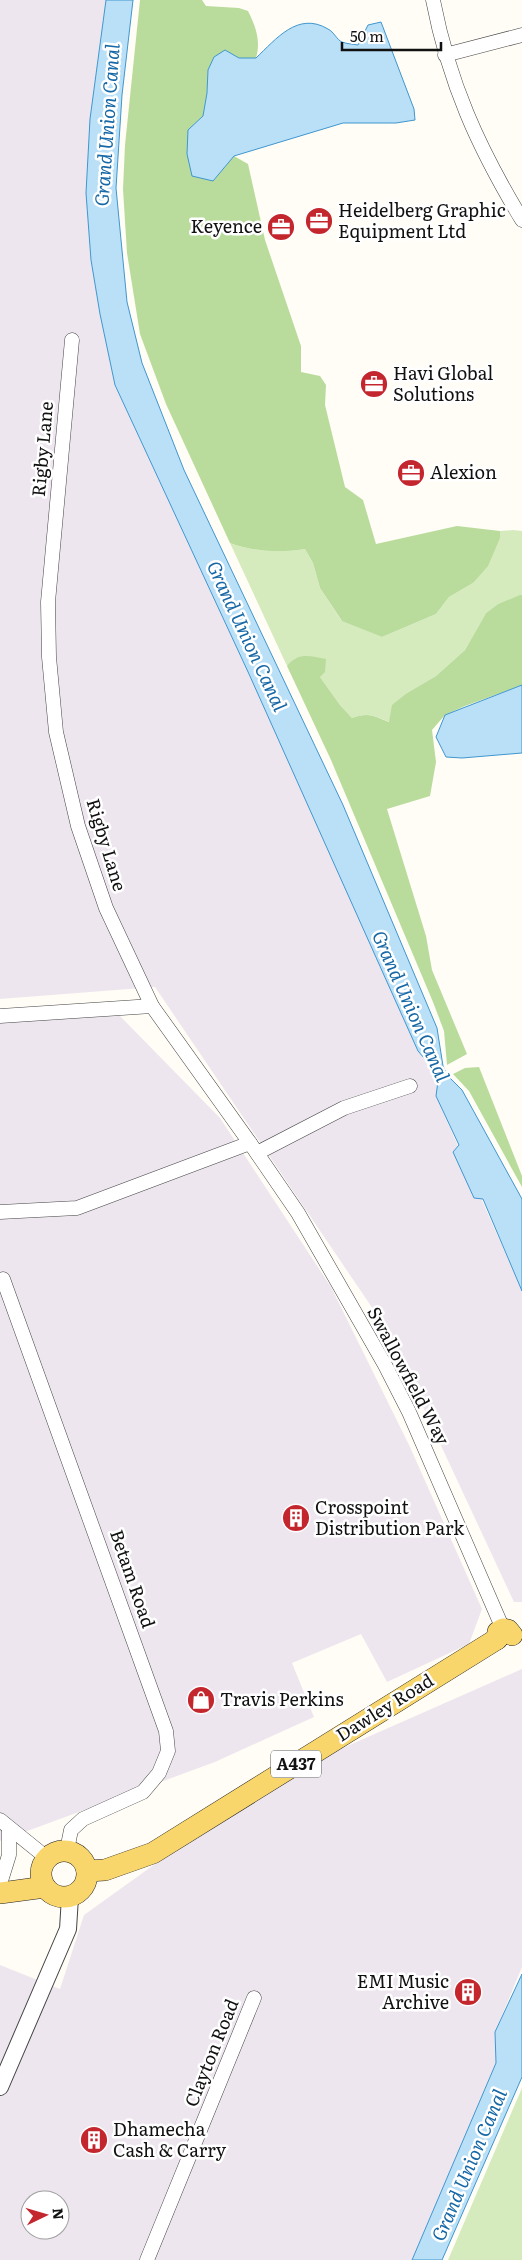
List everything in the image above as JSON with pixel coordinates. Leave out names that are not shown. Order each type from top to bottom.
[{"type":"main road","name":"Dawley Road","points":[[87,1871],[105,1870],[153,1853],[508,1634]]},
{"type":"main road","points":[[67,1850],[74,1852],[80,1857],[87,1871],[82,1890],[70,1897],[52,1894],[45,1887],[41,1878],[42,1868],[47,1858],[57,1852],[67,1850]]},
{"type":"main road","points":[[0,1893],[30,1891],[45,1887]]},
{"type":"street","points":[[433,0],[445,55],[462,104],[478,141],[522,220]]},
{"type":"street","points":[[445,55],[522,35]]},
{"type":"street","name":"Rigby Lane","points":[[72,340],[48,602],[49,657],[56,732],[78,826],[104,902],[152,1006],[254,1148]]},
{"type":"street","points":[[0,1016],[152,1006]]},
{"type":"street","points":[[0,1212],[77,1208],[201,1162],[254,1148],[344,1108],[410,1086]]},
{"type":"street","name":"Swallowfield Way","points":[[254,1148],[298,1213],[409,1412],[508,1634]]},
{"type":"street","name":"Betam Road","points":[[3,1279],[166,1731],[168,1751],[159,1773],[149,1786],[143,1792],[83,1819],[71,1830],[67,1850]]},
{"type":"street","points":[[5,1824],[47,1858]]},
{"type":"street","points":[[0,1884],[9,1855],[5,1824]]},
{"type":"street","points":[[0,2087],[68,1928],[70,1897]]},
{"type":"street","name":"Clayton Road","points":[[147,2260],[254,1998]]},
{"type":"shaded area","points":[[0,0],[106,0],[90,119],[86,193],[91,260],[115,385],[249,674],[418,1051],[430,1065],[438,1081],[436,1096],[522,1291],[522,1602],[514,1602],[423,1407],[373,1309],[155,987],[0,999]]},
{"type":"shaded area","points":[[118,1014],[220,1118],[331,1287],[410,1447],[482,1609],[469,1644],[387,1682],[361,1634],[292,1663],[314,1717],[215,1762],[0,1841],[0,1023]]},
{"type":"shaded area","points":[[522,1669],[522,1967],[495,2032],[496,2063],[412,2260],[0,2260],[0,1965],[60,1989],[84,1915],[201,1831],[327,1755]]},
{"type":"green space","points":[[140,0],[202,0],[206,6],[239,8],[248,11],[251,17],[258,40],[256,58],[239,58],[225,50],[208,70],[203,116],[188,130],[213,181],[234,156],[248,164],[265,240],[301,346],[301,372],[320,376],[326,385],[325,405],[345,487],[363,500],[376,544],[457,526],[500,531],[500,538],[488,566],[473,583],[449,597],[436,614],[382,637],[342,621],[320,588],[313,563],[305,549],[267,551],[230,543],[166,404],[140,334],[127,253],[123,189],[125,145]]},
{"type":"green space","points":[[500,531],[522,531],[522,595],[498,604],[486,613],[465,650],[436,676],[407,693],[390,722],[367,715],[352,718],[320,677],[296,658],[287,666],[230,543],[267,551],[305,549],[313,563],[320,588],[341,620],[382,637],[436,614],[449,597],[473,583],[500,538]]},
{"type":"green space","points":[[522,595],[522,685],[445,715],[432,730],[436,762],[430,796],[387,809],[426,936],[432,970],[467,1054],[447,1065],[444,1031],[433,1002],[331,760],[287,666],[295,659],[305,656],[326,659],[325,672],[320,677],[352,718],[367,715],[389,722],[392,705],[407,693],[436,676],[465,650],[486,613],[498,604]]},
{"type":"green space","points":[[479,1067],[522,1176],[522,1187],[469,1091],[453,1074],[465,1068]]},
{"type":"green space","points":[[522,2088],[522,2260],[448,2260]]},
{"type":"water","name":"Grand Union Canal","points":[[106,0],[133,0],[122,95],[116,188],[127,302],[142,363],[184,470],[343,805],[437,1028],[443,1066],[447,1075],[462,1090],[522,1199],[522,1291],[483,1199],[474,1198],[453,1152],[459,1145],[436,1096],[438,1081],[430,1065],[418,1051],[249,674],[115,385],[91,260],[86,193],[90,119]]},
{"type":"water","points":[[381,22],[414,109],[415,120],[396,123],[343,123],[234,156],[213,181],[192,176],[187,154],[188,130],[203,116],[208,70],[214,57],[225,50],[239,58],[256,58],[288,30],[297,25],[307,23],[317,24],[328,29],[342,42],[358,45],[368,25]]},
{"type":"water","points":[[522,685],[522,753],[462,758],[446,757],[436,737],[445,715]]},
{"type":"water","name":"Grand Union Canal","points":[[522,1974],[522,2077],[442,2260],[412,2260],[496,2063],[495,2032]]},
{"type":"place","name":"Heidelberg Graphic Equipment Ltd","points":[[319,221]]},
{"type":"place","name":"Keyence","points":[[281,227]]},
{"type":"place","name":"Havi Global Solutions","points":[[374,384]]},
{"type":"place","name":"Alexion","points":[[411,473]]},
{"type":"place","name":"Crosspoint Distribution Park","points":[[296,1518]]},
{"type":"place","name":"Travis Perkins","points":[[201,1700]]},
{"type":"place","name":"EMI Music Archive","points":[[468,1992]]},
{"type":"place","name":"Dhamecha Cash & Carry","points":[[94,2140]]}]
